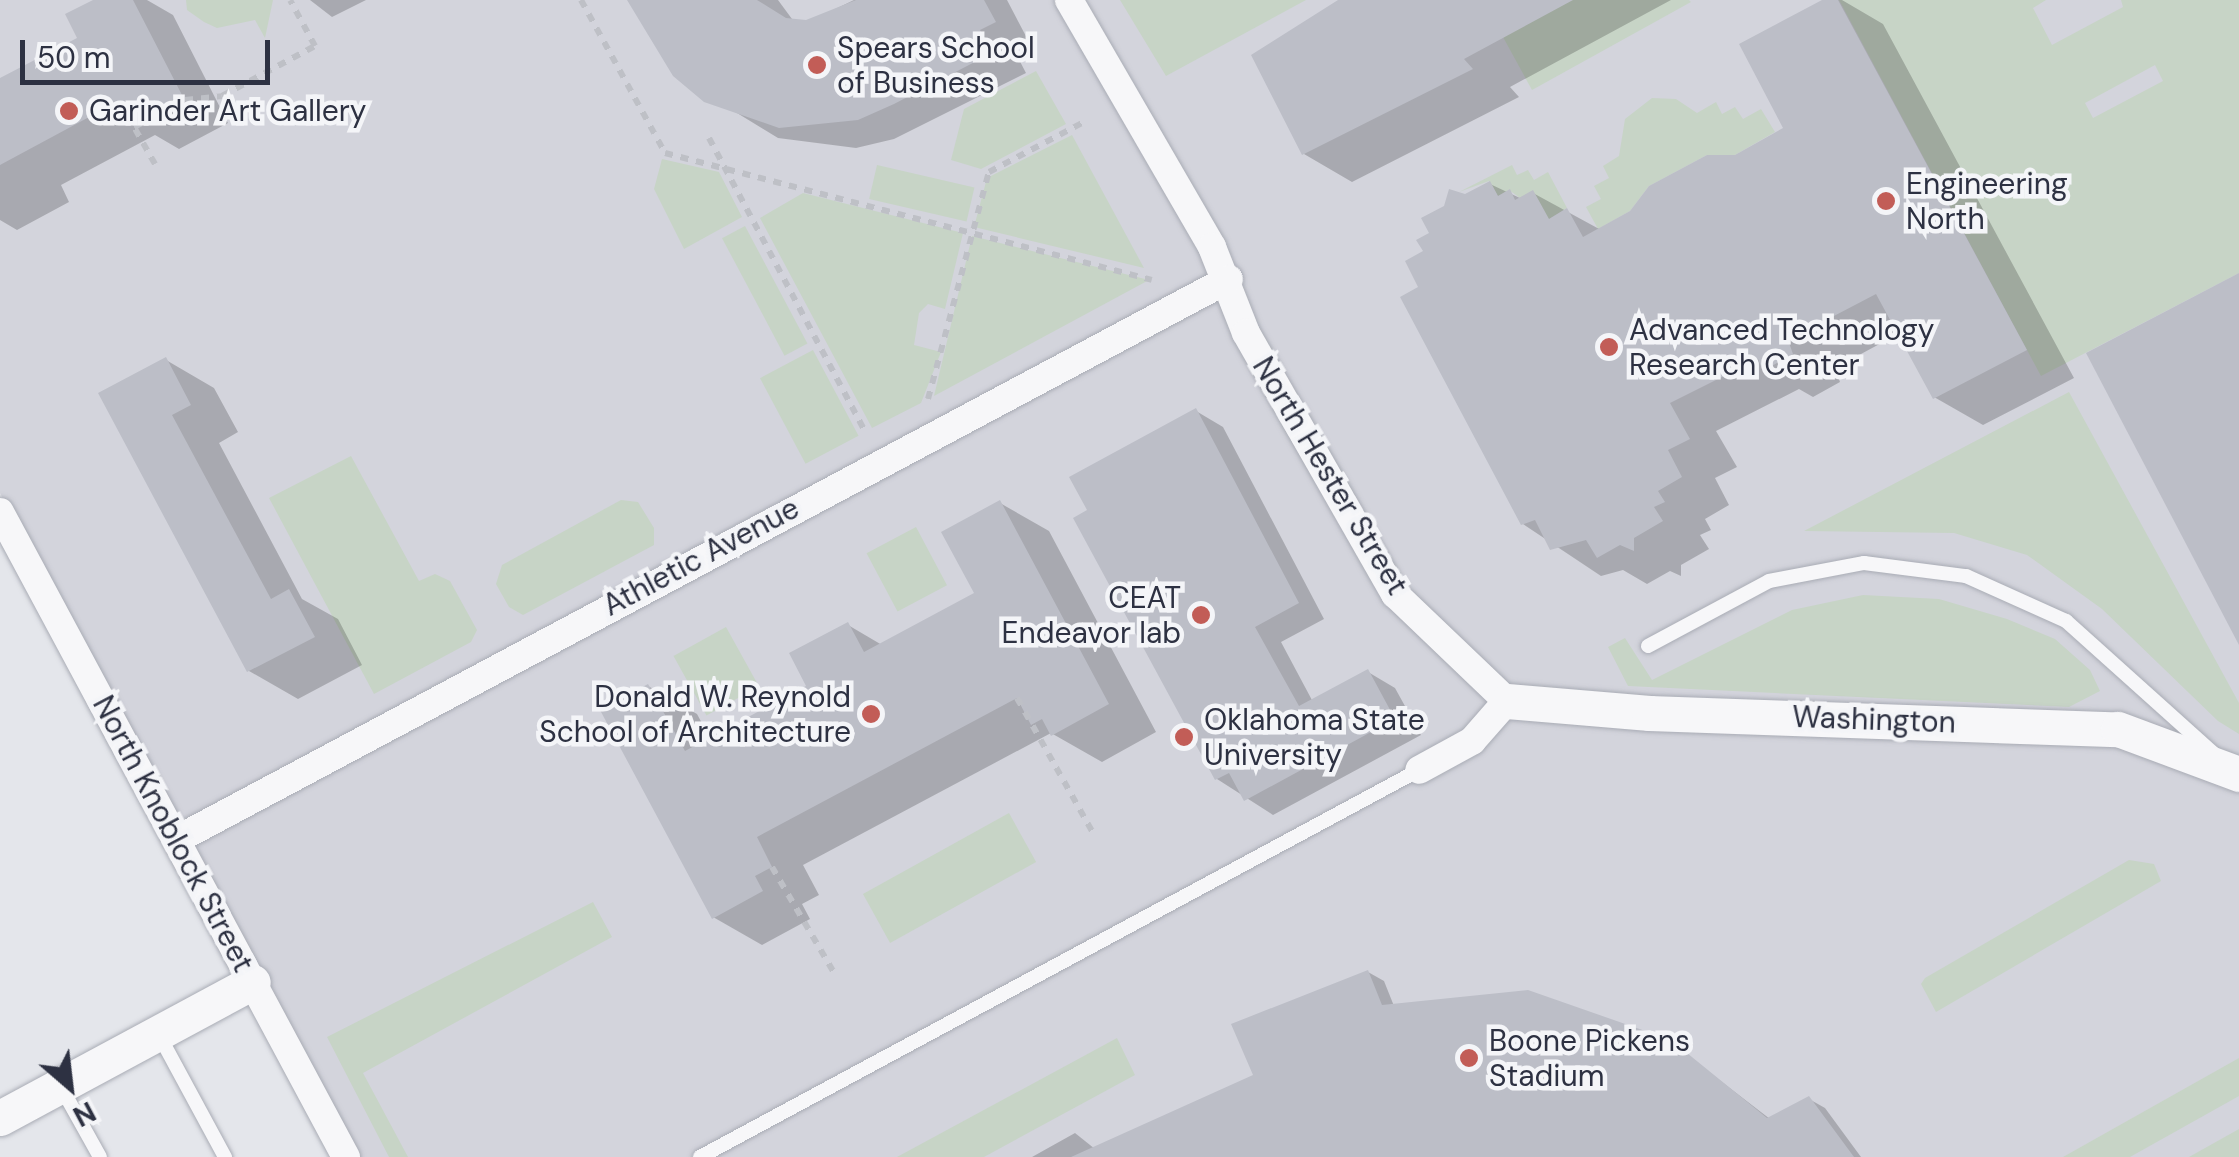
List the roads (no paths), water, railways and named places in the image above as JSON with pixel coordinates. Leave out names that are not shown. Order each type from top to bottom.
[{"type":"street","name":"North Hester Street","points":[[1069,0],[1229,279],[1246,333],[1394,594],[1507,701]]},
{"type":"street","name":"Athletic Avenue","points":[[176,840],[1229,279]]},
{"type":"street","name":"North Knoblock Street","points":[[0,512],[346,1157]]},
{"type":"street","points":[[1419,770],[1472,741],[1507,701]]},
{"type":"street","name":"Washington","points":[[1507,701],[1649,713],[2118,729],[2236,772]]},
{"type":"street","points":[[0,1118],[252,982]]},
{"type":"lane","points":[[1648,646],[1770,581],[1864,563],[1966,576],[2066,621],[2236,772]]},
{"type":"lane","points":[[700,1157],[1419,770]]},
{"type":"lane","points":[[158,1033],[226,1157]]},
{"type":"lane","points":[[60,1086],[100,1157]]},
{"type":"place","name":"Spears School of Business","points":[[817,65]]},
{"type":"place","name":"Garinder Art Gallery","points":[[69,111]]},
{"type":"place","name":"Engineering North","points":[[1886,201]]},
{"type":"place","name":"Advanced Technology Research Center","points":[[1609,347]]},
{"type":"place","name":"CEAT Endeavor lab","points":[[1201,615]]},
{"type":"place","name":"Donald W. Reynold School of Architecture","points":[[871,714]]},
{"type":"place","name":"Oklahoma State University","points":[[1184,737]]},
{"type":"place","name":"Boone Pickens Stadium","points":[[1469,1058]]}]
